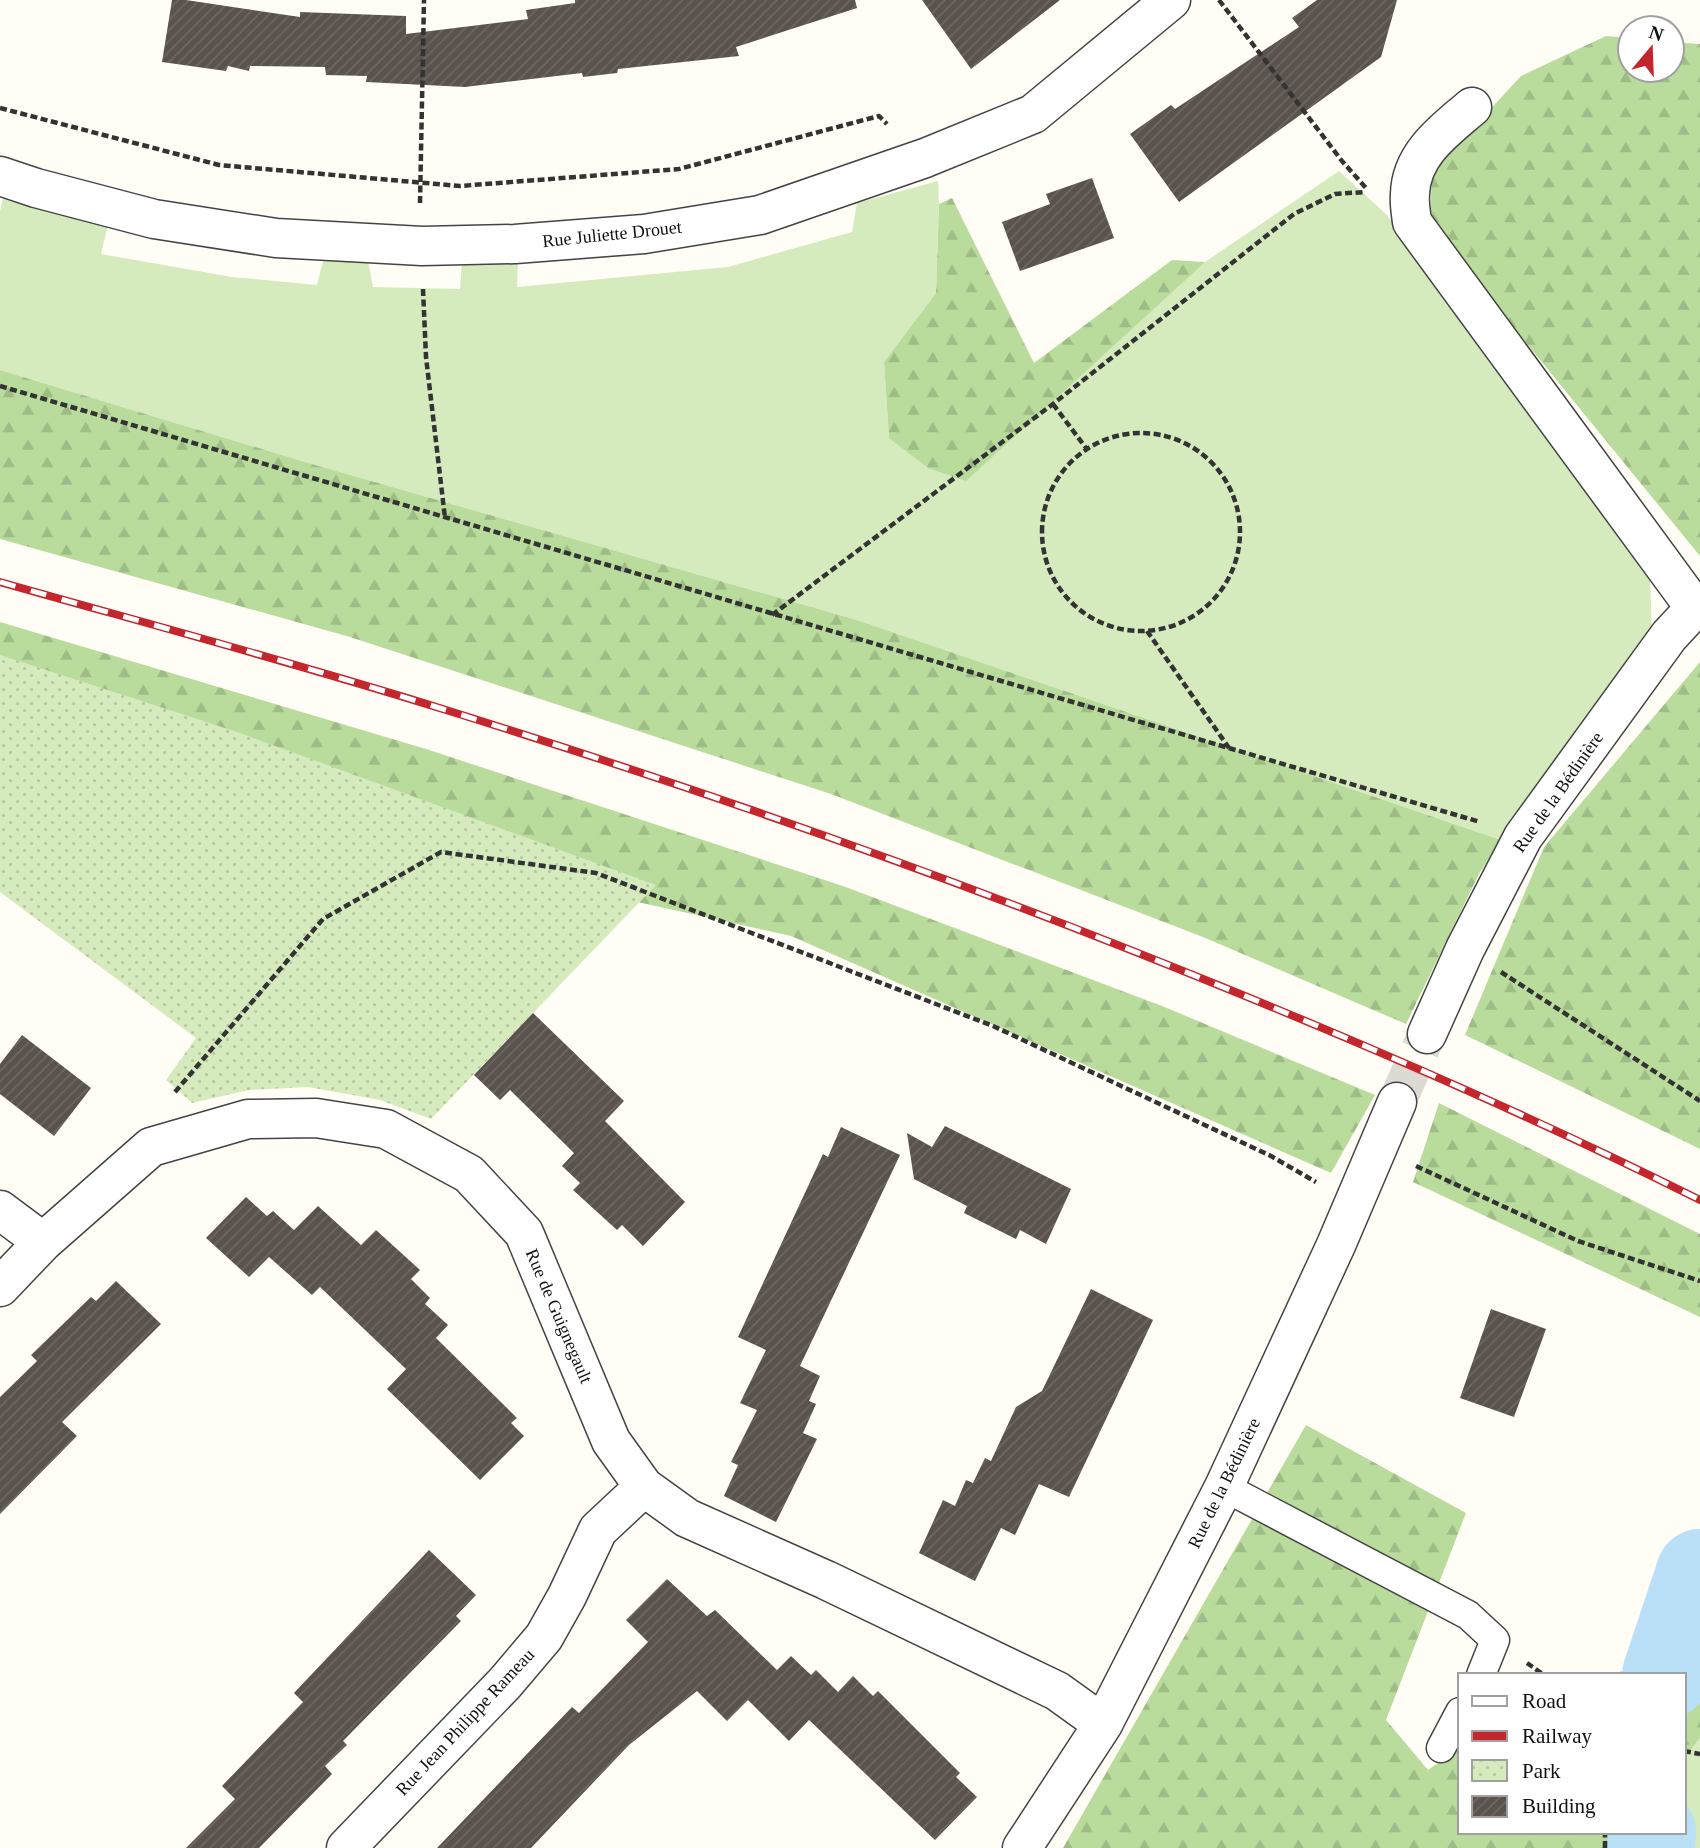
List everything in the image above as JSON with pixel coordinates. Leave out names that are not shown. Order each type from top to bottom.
[{"type":"street","name":"Rue Juliette Drouet","points":[[0,176],[154,219],[276,238],[422,246],[515,244],[644,234],[760,215],[925,158],[1033,114],[1171,0]]},
{"type":"street","points":[[1472,107],[1436,137],[1418,162],[1409,192],[1412,222],[1697,607]]},
{"type":"street","name":"Rue de la Bédinière","points":[[1427,1034],[1465,949],[1523,837],[1669,636],[1697,607]]},
{"type":"street","name":"Rue de la Bédinière","points":[[1022,1848],[1103,1724],[1224,1487],[1397,1102]]},
{"type":"street","name":"Rue de Guignegault","points":[[0,1287],[43,1242],[151,1147],[248,1118],[316,1118],[386,1129],[468,1174],[524,1233],[611,1441],[644,1487],[687,1518],[826,1580],[1057,1691],[1103,1724]]},
{"type":"street","points":[[0,1210],[43,1242]]},
{"type":"street","name":"Rue Jean Philippe Rameau","points":[[346,1848],[505,1683],[544,1637],[568,1596],[598,1530],[644,1487]]},
{"type":"lane","points":[[1224,1487],[1468,1615],[1495,1640],[1481,1673]]},
{"type":"lane","points":[[1441,1748],[1458,1716]]},
{"type":"path","points":[[424,0],[419,183],[426,357],[445,518]]},
{"type":"path","points":[[771,615],[1053,404],[1294,214],[1335,194],[1370,192],[1342,161],[1219,0]]},
{"type":"path","points":[[0,108],[219,164],[460,186],[679,169],[879,116],[925,158]]},
{"type":"path","points":[[0,386],[1497,827],[1523,837]]},
{"type":"path","points":[[1053,404],[1086,448]]},
{"type":"path","points":[[1150,432],[1182,440],[1209,459],[1230,485],[1241,516],[1240,549],[1228,581],[1208,606],[1180,624],[1147,631],[1115,628],[1085,614],[1061,592],[1046,563],[1041,530],[1047,498],[1062,470],[1086,448],[1117,435],[1150,432]]},
{"type":"path","points":[[1147,631],[1230,749]]},
{"type":"path","points":[[151,1147],[175,1093],[323,919],[441,852],[596,873],[993,1026],[1271,1156],[1353,1202]]},
{"type":"path","points":[[1465,949],[1700,1101]]},
{"type":"path","points":[[1376,1148],[1578,1241],[1700,1281]]},
{"type":"green space","points":[[1606,36],[1616,37],[1616,84],[1686,84],[1686,43],[1700,44],[1700,556],[1430,225],[1432,172],[1521,76]]},
{"type":"green space","points":[[1339,171],[1387,215],[1628,537],[1650,579],[1652,634],[1501,840],[857,620],[312,464],[0,370],[0,211],[3,198],[108,225],[101,254],[232,277],[317,285],[324,257],[368,261],[373,287],[460,289],[462,262],[518,260],[517,287],[728,267],[852,232],[857,203],[938,181],[936,293],[884,362],[889,437],[928,468],[1205,262]]},
{"type":"green space","points":[[952,198],[1034,363],[1172,260],[1205,262],[966,481],[928,468],[889,438],[884,362],[936,293],[939,204]]},
{"type":"green space","points":[[0,370],[312,464],[857,620],[1501,840],[1479,874],[1406,1024],[1203,937],[831,794],[350,637],[0,539]]},
{"type":"green space","points":[[0,622],[426,749],[843,886],[1162,1006],[1375,1095],[1331,1173],[791,936],[425,855],[0,842]]},
{"type":"green space","points":[[0,655],[234,731],[656,885],[431,1119],[380,1100],[308,1087],[249,1090],[192,1103],[166,1080],[196,1038],[0,892]]},
{"type":"green space","points":[[1700,662],[1700,1149],[1465,1035],[1544,847]]},
{"type":"green space","points":[[1439,1103],[1700,1234],[1700,1317],[1413,1182]]},
{"type":"green space","points":[[1306,1425],[1466,1513],[1386,1720],[1428,1770],[1458,1749],[1458,1834],[1630,1834],[1625,1848],[1063,1848]]},
{"type":"green space","points":[[1650,1663],[1666,1673],[1616,1673]]},
{"type":"green space","points":[[1686,1685],[1700,1694],[1700,1738],[1686,1756]]},
{"type":"green space","points":[[1700,1738],[1700,1848],[1625,1848],[1630,1834],[1686,1834],[1686,1756]]},
{"type":"building","points":[[172,0],[300,17],[300,12],[406,16],[406,34],[528,19],[526,10],[575,3],[575,0],[855,0],[857,8],[736,47],[739,56],[618,69],[617,73],[583,77],[582,73],[465,87],[366,82],[367,76],[326,75],[325,67],[250,66],[249,71],[228,66],[226,71],[162,62]]},
{"type":"building","points":[[922,0],[1060,0],[971,69]]},
{"type":"building","points":[[1317,0],[1397,0],[1381,57],[1179,202],[1130,134],[1171,105],[1175,109],[1299,27],[1292,18]]},
{"type":"building","points":[[1092,178],[1114,238],[1020,271],[1002,222],[1050,204],[1046,194]]},
{"type":"building","points":[[533,1013],[624,1101],[605,1121],[685,1202],[643,1246],[622,1225],[617,1230],[573,1190],[580,1183],[562,1166],[574,1153],[510,1090],[500,1100],[474,1075]]},
{"type":"building","points":[[22,1035],[91,1088],[54,1136],[0,1094],[0,1064]]},
{"type":"building","points":[[945,1126],[1071,1189],[1046,1244],[1020,1230],[1016,1239],[964,1213],[967,1206],[914,1179],[907,1133],[932,1147]]},
{"type":"building","points":[[841,1127],[900,1155],[800,1366],[820,1376],[809,1401],[816,1404],[803,1433],[817,1439],[776,1522],[724,1496],[738,1465],[731,1462],[757,1410],[740,1403],[766,1350],[738,1337],[823,1154],[828,1157]]},
{"type":"building","points":[[246,1197],[267,1216],[273,1211],[294,1230],[318,1206],[361,1245],[376,1230],[420,1270],[411,1279],[430,1298],[425,1304],[448,1325],[436,1338],[517,1418],[511,1423],[524,1436],[480,1480],[387,1389],[406,1369],[320,1287],[312,1295],[269,1257],[249,1277],[206,1238]]},
{"type":"building","points":[[116,1281],[161,1324],[62,1422],[77,1436],[0,1514],[0,1397],[37,1361],[31,1355],[91,1297],[96,1301]]},
{"type":"building","points":[[1091,1289],[1153,1320],[1069,1497],[1039,1484],[1015,1535],[1001,1528],[975,1581],[919,1553],[943,1500],[955,1506],[966,1480],[973,1483],[985,1458],[991,1461],[1016,1407],[1042,1391]]},
{"type":"building","points":[[1491,1309],[1546,1329],[1514,1417],[1460,1398]]},
{"type":"building","points":[[429,1550],[476,1595],[456,1616],[461,1621],[343,1741],[347,1745],[325,1766],[332,1774],[259,1848],[186,1848],[235,1799],[222,1786],[303,1702],[294,1693]]},
{"type":"building","points":[[667,1579],[707,1616],[715,1610],[777,1670],[791,1656],[811,1675],[816,1670],[838,1692],[853,1676],[873,1696],[878,1691],[960,1773],[956,1777],[977,1797],[935,1840],[809,1720],[789,1741],[748,1700],[727,1721],[697,1691],[629,1745],[531,1848],[437,1848],[572,1707],[579,1713],[648,1642],[626,1620]]},
{"type":"waterway","points":[[1667,1673],[1700,1573]]},
{"type":"waterway","points":[[1651,1848],[1652,1834]]},
{"type":"tunnel","points":[[1397,1102],[1427,1034]]},
{"type":"railway","points":[[0,582],[280,660],[446,710],[835,839],[1123,947],[1340,1035],[1521,1115],[1700,1200]]}]
